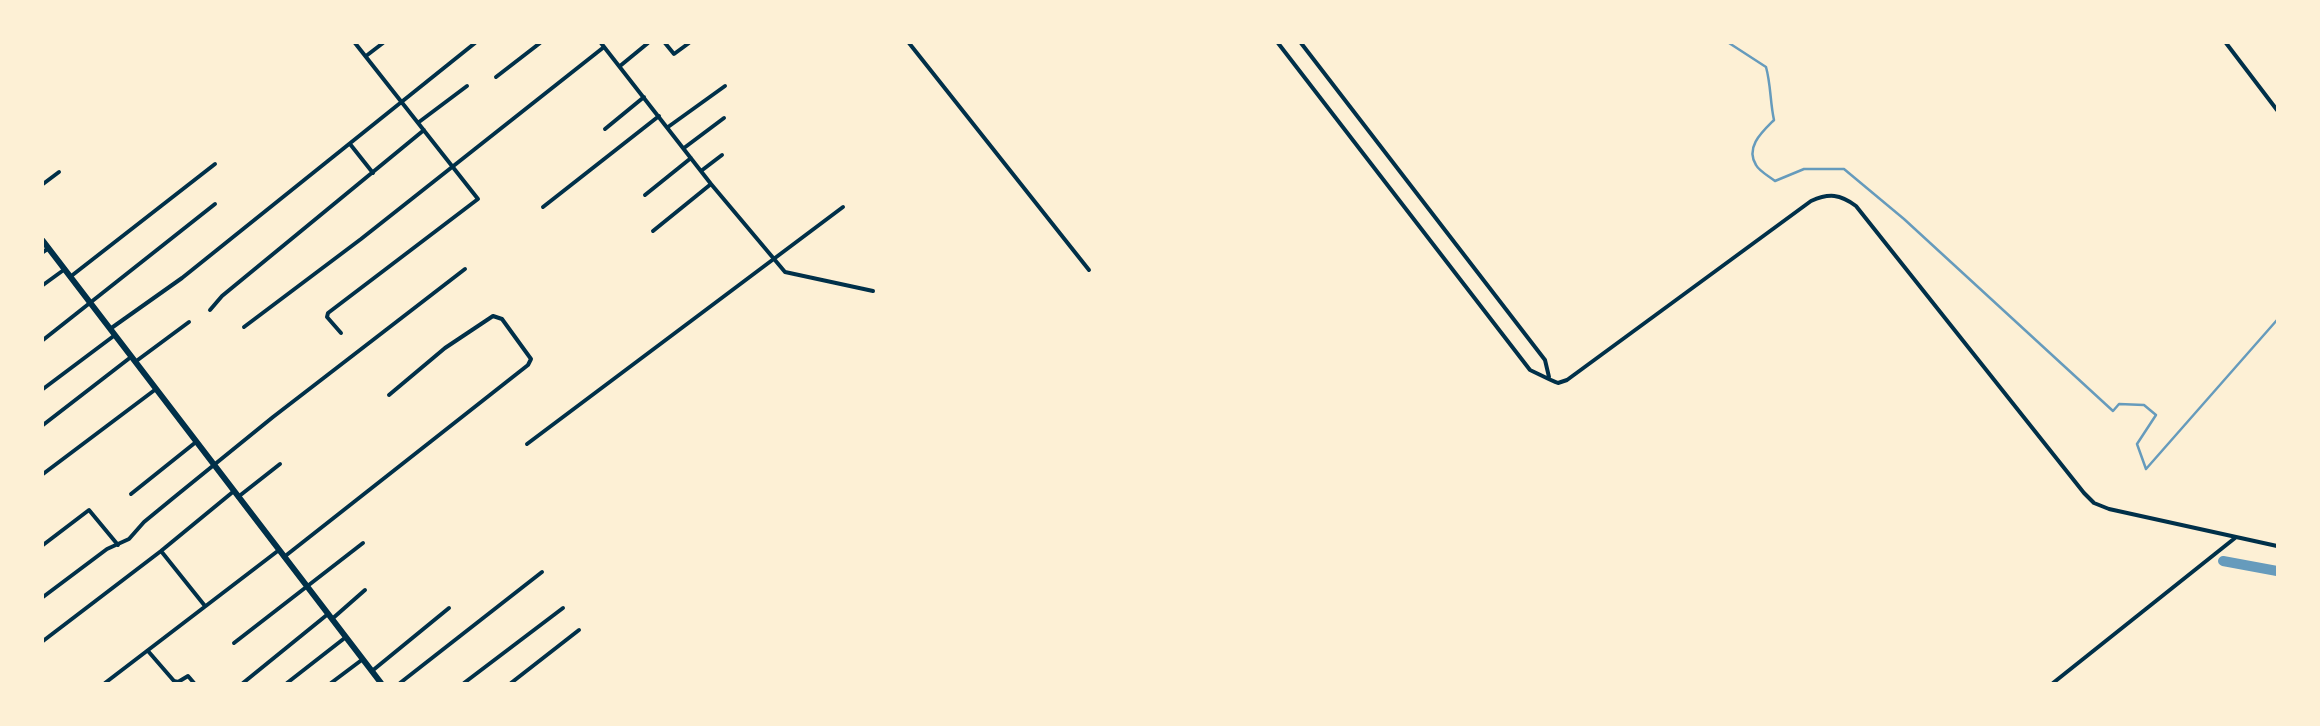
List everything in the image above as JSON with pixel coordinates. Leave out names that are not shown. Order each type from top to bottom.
[{"type":"street","points":[[341,333],[327,317],[328,313],[478,199],[419,122],[355,43]]},
{"type":"street","points":[[366,56],[383,43]]},
{"type":"street","points":[[110,329],[182,278],[475,43]]},
{"type":"street","points":[[496,77],[540,43]]},
{"type":"street","points":[[601,43],[711,184],[772,259],[787,274],[873,291]]},
{"type":"street","points":[[620,66],[648,43]]},
{"type":"street","points":[[665,43],[674,54],[689,43]]},
{"type":"street","points":[[909,43],[1089,270]]},
{"type":"street","points":[[1278,43],[1530,370],[1548,377],[1558,383],[1567,380],[1811,201],[1832,194],[1842,197],[1856,206],[2084,493],[2094,502],[2109,509],[2235,538],[2277,546]]},
{"type":"street","points":[[1302,43],[1545,360],[1548,377]]},
{"type":"street","points":[[2226,43],[2277,110]]},
{"type":"street","points":[[244,327],[361,239],[604,47]]},
{"type":"street","points":[[419,122],[467,86]]},
{"type":"street","points":[[668,127],[726,86]]},
{"type":"street","points":[[605,129],[644,97]]},
{"type":"street","points":[[543,207],[659,116]]},
{"type":"street","points":[[684,148],[724,118]]},
{"type":"street","points":[[210,310],[222,296],[374,173],[424,130]]},
{"type":"street","points":[[350,144],[374,173]]},
{"type":"street","points":[[701,171],[722,155]]},
{"type":"street","points":[[645,195],[691,158]]},
{"type":"street","points":[[70,277],[215,164]]},
{"type":"street","points":[[43,184],[59,172]]},
{"type":"street","points":[[654,231],[711,184]]},
{"type":"street","points":[[43,340],[91,304],[215,204]]},
{"type":"street","points":[[527,444],[772,259],[779,257],[843,207]]},
{"type":"street","points":[[43,240],[381,683]]},
{"type":"street","points":[[43,252],[49,248]]},
{"type":"street","points":[[43,285],[65,269]]},
{"type":"street","points":[[43,597],[107,549],[129,540],[144,522],[272,417],[465,269]]},
{"type":"street","points":[[284,557],[493,394],[530,363],[531,359],[502,319],[493,316],[445,348],[389,395]]},
{"type":"street","points":[[43,425],[133,359],[188,322]]},
{"type":"street","points":[[43,389],[115,335]]},
{"type":"street","points":[[43,474],[156,389]]},
{"type":"street","points":[[131,494],[196,442]]},
{"type":"street","points":[[238,497],[280,464]]},
{"type":"street","points":[[43,641],[161,551],[234,491]]},
{"type":"street","points":[[43,544],[89,510],[118,545]]},
{"type":"street","points":[[2053,683],[2235,538]]},
{"type":"street","points":[[234,643],[306,586],[363,544]]},
{"type":"street","points":[[105,683],[279,550]]},
{"type":"street","points":[[161,551],[205,606]]},
{"type":"street","points":[[400,683],[542,572]]},
{"type":"street","points":[[243,683],[365,590]]},
{"type":"street","points":[[372,671],[449,608]]},
{"type":"street","points":[[464,683],[563,608]]},
{"type":"street","points":[[511,683],[578,630]]},
{"type":"street","points":[[287,683],[346,637]]},
{"type":"street","points":[[148,651],[174,681],[178,682],[188,676],[194,683]]},
{"type":"street","points":[[331,683],[363,659]]},
{"type":"waterway","points":[[1729,43],[1766,67],[1769,80],[1774,120],[1756,140],[1752,152],[1756,165],[1775,181],[1804,169],[1844,169],[1904,219],[2113,411],[2119,404],[2144,405],[2156,415],[2137,444],[2146,469],[2277,320]]},
{"type":"waterway","points":[[2223,561],[2277,571]]}]
